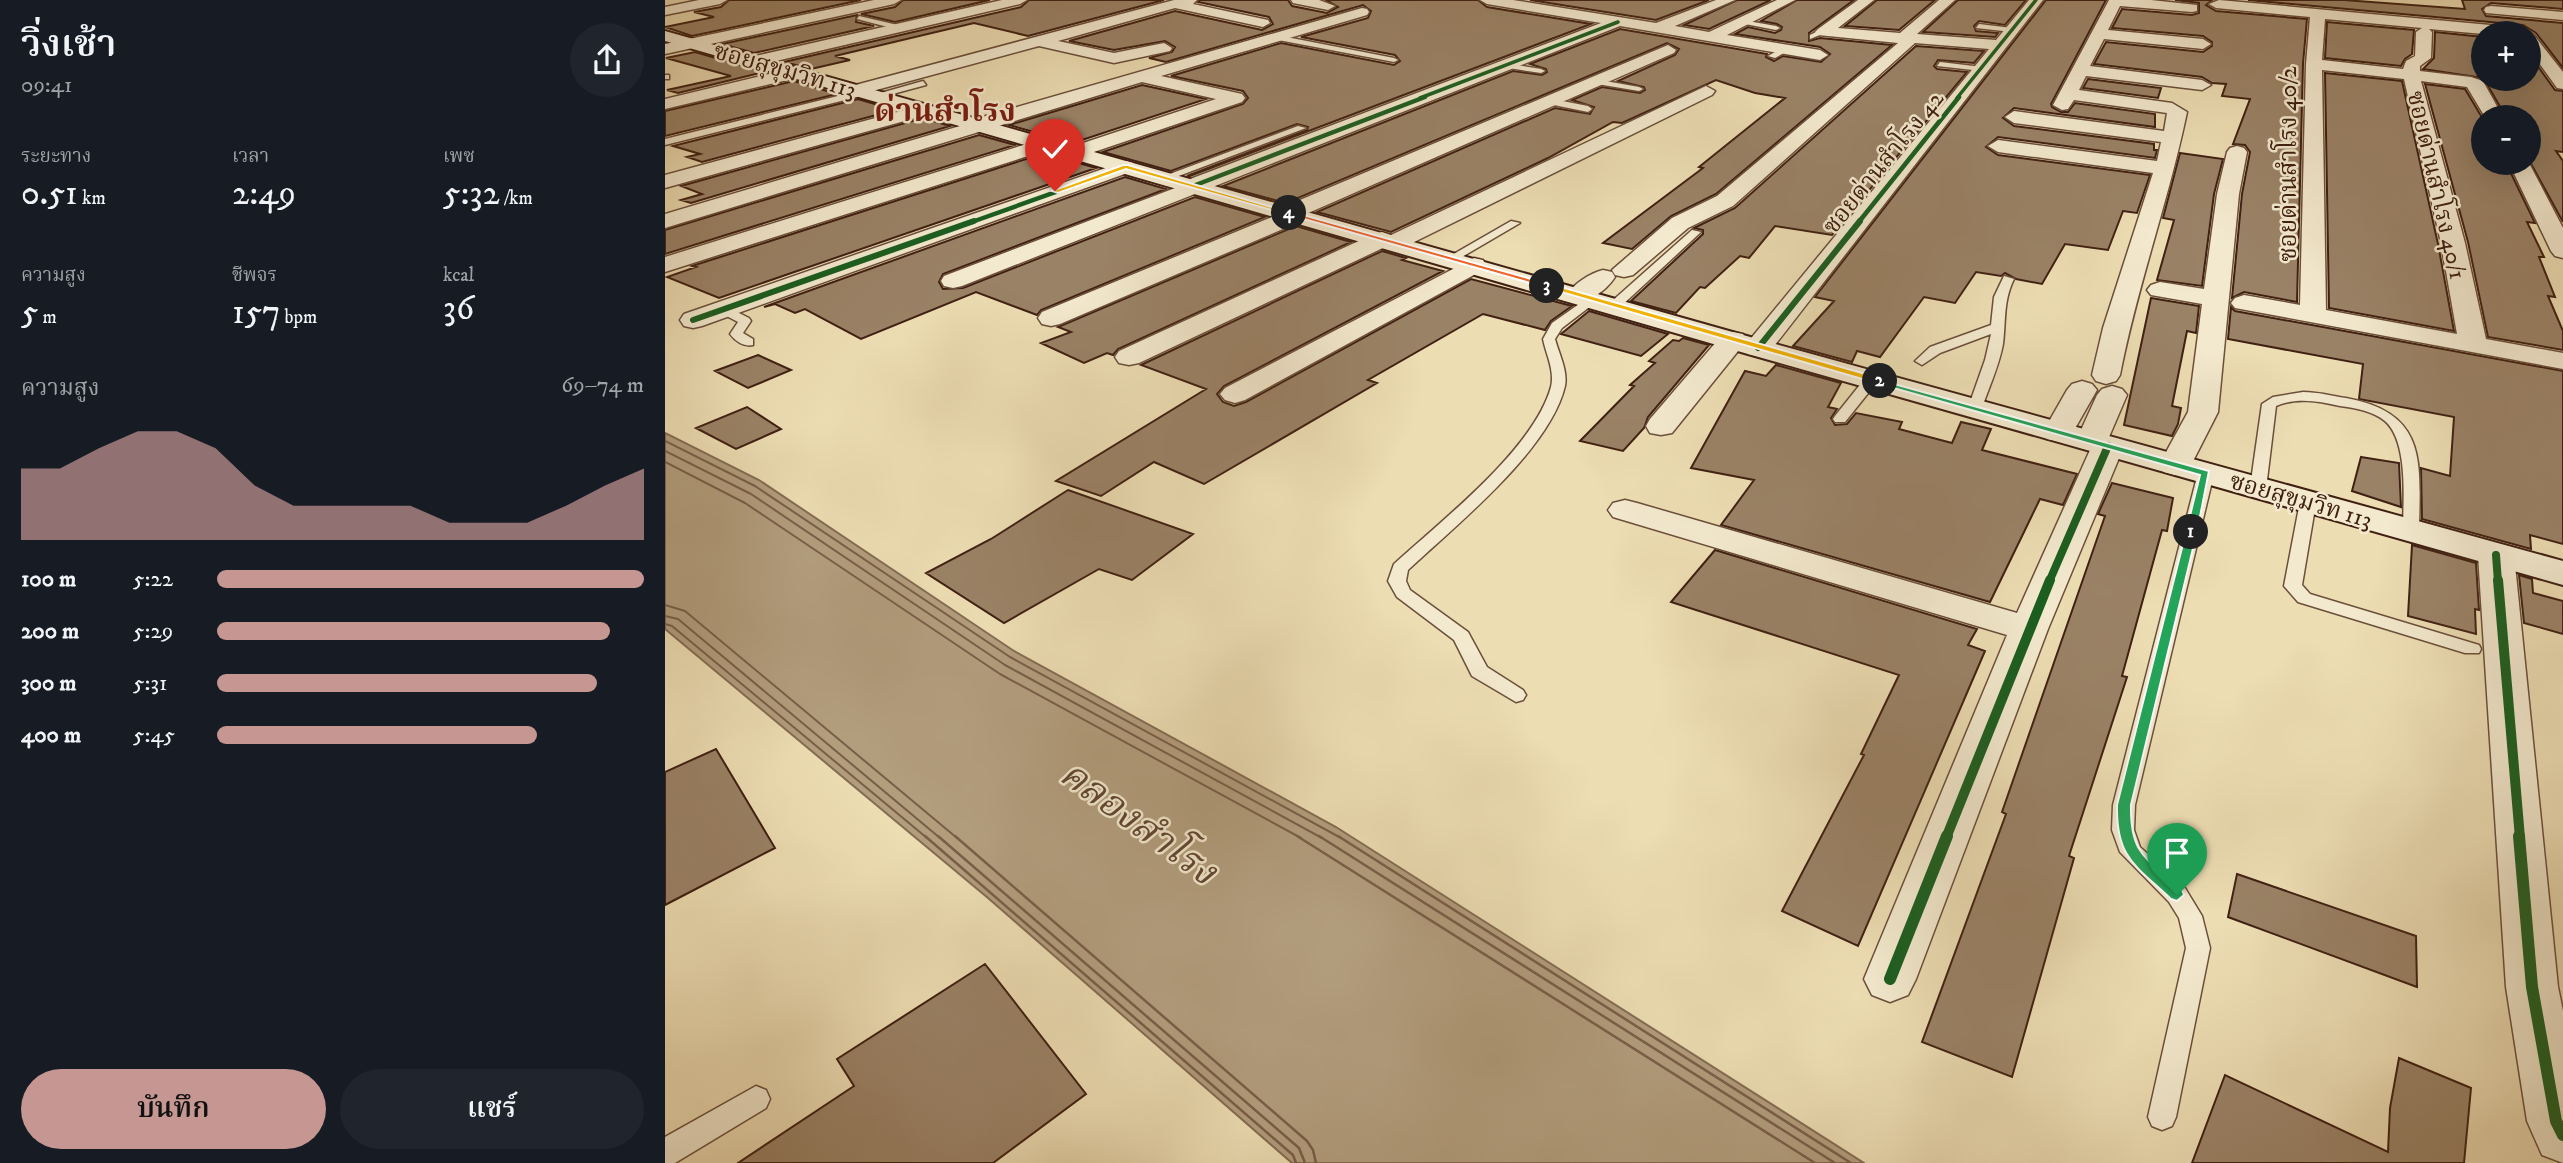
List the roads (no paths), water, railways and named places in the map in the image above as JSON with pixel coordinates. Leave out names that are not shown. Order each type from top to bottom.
[{"type":"main road","name":"ซอยสุขุมวิท 113","points":[[665,36],[1463,262],[1607,286],[1746,344],[2563,573]]},
{"type":"street","points":[[665,11],[720,0]]},
{"type":"street","points":[[665,48],[894,0]]},
{"type":"street","points":[[965,0],[1033,14]]},
{"type":"street","points":[[746,59],[852,39],[1020,0]]},
{"type":"street","points":[[1298,0],[1328,6]]},
{"type":"street","points":[[1228,32],[1349,0]]},
{"type":"street","points":[[1493,0],[1820,55]]},
{"type":"street","points":[[1534,8],[1557,0]]},
{"type":"street","points":[[1658,29],[1728,0]]},
{"type":"street","points":[[1711,37],[1789,0]]},
{"type":"street","points":[[1867,0],[1818,34],[1906,39],[2006,37]]},
{"type":"street","points":[[1607,286],[1680,223],[1725,201],[1948,0]]},
{"type":"street","name":"ซอยด่านสำโรง 42","points":[[1661,426],[1746,344],[1982,69],[2036,0]]},
{"type":"street","points":[[863,93],[1182,2],[1276,19]]},
{"type":"street","points":[[1573,15],[1604,4]]},
{"type":"street","points":[[2113,6],[2192,8]]},
{"type":"street","points":[[2113,6],[2171,22]]},
{"type":"street","points":[[1890,979],[2100,444],[2099,387],[2173,138],[2178,112],[2173,103],[2065,99],[2080,70],[2096,51],[2099,34],[2113,6]]},
{"type":"street","points":[[2479,9],[2500,6],[2563,16]]},
{"type":"street","points":[[2500,6],[2513,21]]},
{"type":"street","points":[[953,281],[1584,36],[1644,9]]},
{"type":"street","points":[[665,221],[1362,12]]},
{"type":"street","points":[[2099,34],[2318,14],[2471,28]]},
{"type":"street","name":"ซอยด่านสำโรง 40/2","points":[[2313,315],[2314,64],[2318,14]]},
{"type":"street","points":[[925,22],[960,30]]},
{"type":"street","points":[[1038,41],[1121,58],[1163,35],[1108,22]]},
{"type":"street","points":[[1547,29],[1620,42]]},
{"type":"street","points":[[665,30],[695,43]]},
{"type":"street","name":"ซอยด่านสำโรง 40/1","points":[[2424,32],[2423,58],[2412,64],[2411,74],[2453,243],[2473,344]]},
{"type":"street","points":[[852,39],[886,48]]},
{"type":"street","points":[[1051,318],[1668,50],[1644,46]]},
{"type":"street","points":[[2314,64],[2475,83],[2487,105]]},
{"type":"street","points":[[2541,64],[2563,83]]},
{"type":"street","points":[[2080,70],[2202,85]]},
{"type":"street","points":[[665,104],[795,73]]},
{"type":"street","points":[[1075,152],[1236,98],[1141,77]]},
{"type":"street","points":[[1129,357],[1388,241],[1706,91]]},
{"type":"street","points":[[665,182],[927,109]]},
{"type":"street","points":[[2014,117],[2173,138]]},
{"type":"street","points":[[665,265],[1046,144]]},
{"type":"street","points":[[1998,146],[2165,168]]},
{"type":"street","points":[[2175,465],[2203,412],[2228,194],[2237,152]]},
{"type":"street","points":[[692,320],[1126,167]]},
{"type":"street","points":[[2525,175],[2563,251]]},
{"type":"street","points":[[1235,394],[1463,262]]},
{"type":"street","points":[[2160,290],[2217,299]]},
{"type":"street","points":[[2244,303],[2563,361]]},
{"type":"street","points":[[2058,432],[2099,387]]},
{"type":"street","points":[[1625,510],[2029,629]]},
{"type":"street","points":[[2496,555],[2532,987],[2556,1121],[2563,1135]]},
{"type":"lane","points":[[859,18],[899,28]]},
{"type":"lane","points":[[1742,22],[1776,28]]},
{"type":"lane","points":[[1979,26],[2006,37]]},
{"type":"lane","points":[[1276,37],[1394,61]]},
{"type":"lane","points":[[1772,57],[1787,49]]},
{"type":"lane","points":[[1940,64],[1982,69]]},
{"type":"lane","points":[[1505,65],[1541,71]]},
{"type":"lane","points":[[1594,81],[1639,89]]},
{"type":"lane","points":[[665,142],[863,93],[923,83]]},
{"type":"lane","points":[[1547,101],[1588,108]]},
{"type":"lane","points":[[1164,177],[1301,128]]},
{"type":"lane","points":[[1463,262],[1515,223]]},
{"type":"lane","points":[[1516,695],[1479,671],[1461,636],[1403,593],[1397,581],[1400,568],[1534,437],[1550,408],[1558,386],[1559,372],[1549,339],[1557,327],[1607,286],[1696,232]]},
{"type":"lane","points":[[1975,408],[1996,347],[1999,327],[1998,296],[2008,279]]},
{"type":"lane","points":[[723,309],[745,321],[736,334],[748,342]]},
{"type":"lane","points":[[1922,361],[1935,350],[1999,327]]},
{"type":"lane","points":[[1840,419],[1872,379]]},
{"type":"lane","points":[[2258,488],[2269,404],[2293,396],[2322,397],[2372,408],[2392,419],[2403,433],[2410,473],[2411,531]]},
{"type":"lane","points":[[2162,1117],[2198,948],[2190,916],[2177,895],[2130,852],[2123,830],[2124,805],[2206,473]]},
{"type":"lane","points":[[2308,502],[2293,586],[2296,591],[2304,598],[2472,649]]},
{"type":"lane","points":[[665,1153],[756,1098]]},
{"type":"water","name":"คลองสำโรง","points":[[665,433],[759,480],[1014,651],[1336,827],[1864,1163],[1292,1163],[988,898],[665,629]]},
{"type":"district","name":"ด่านสำโรง","points":[[945,110]]}]
